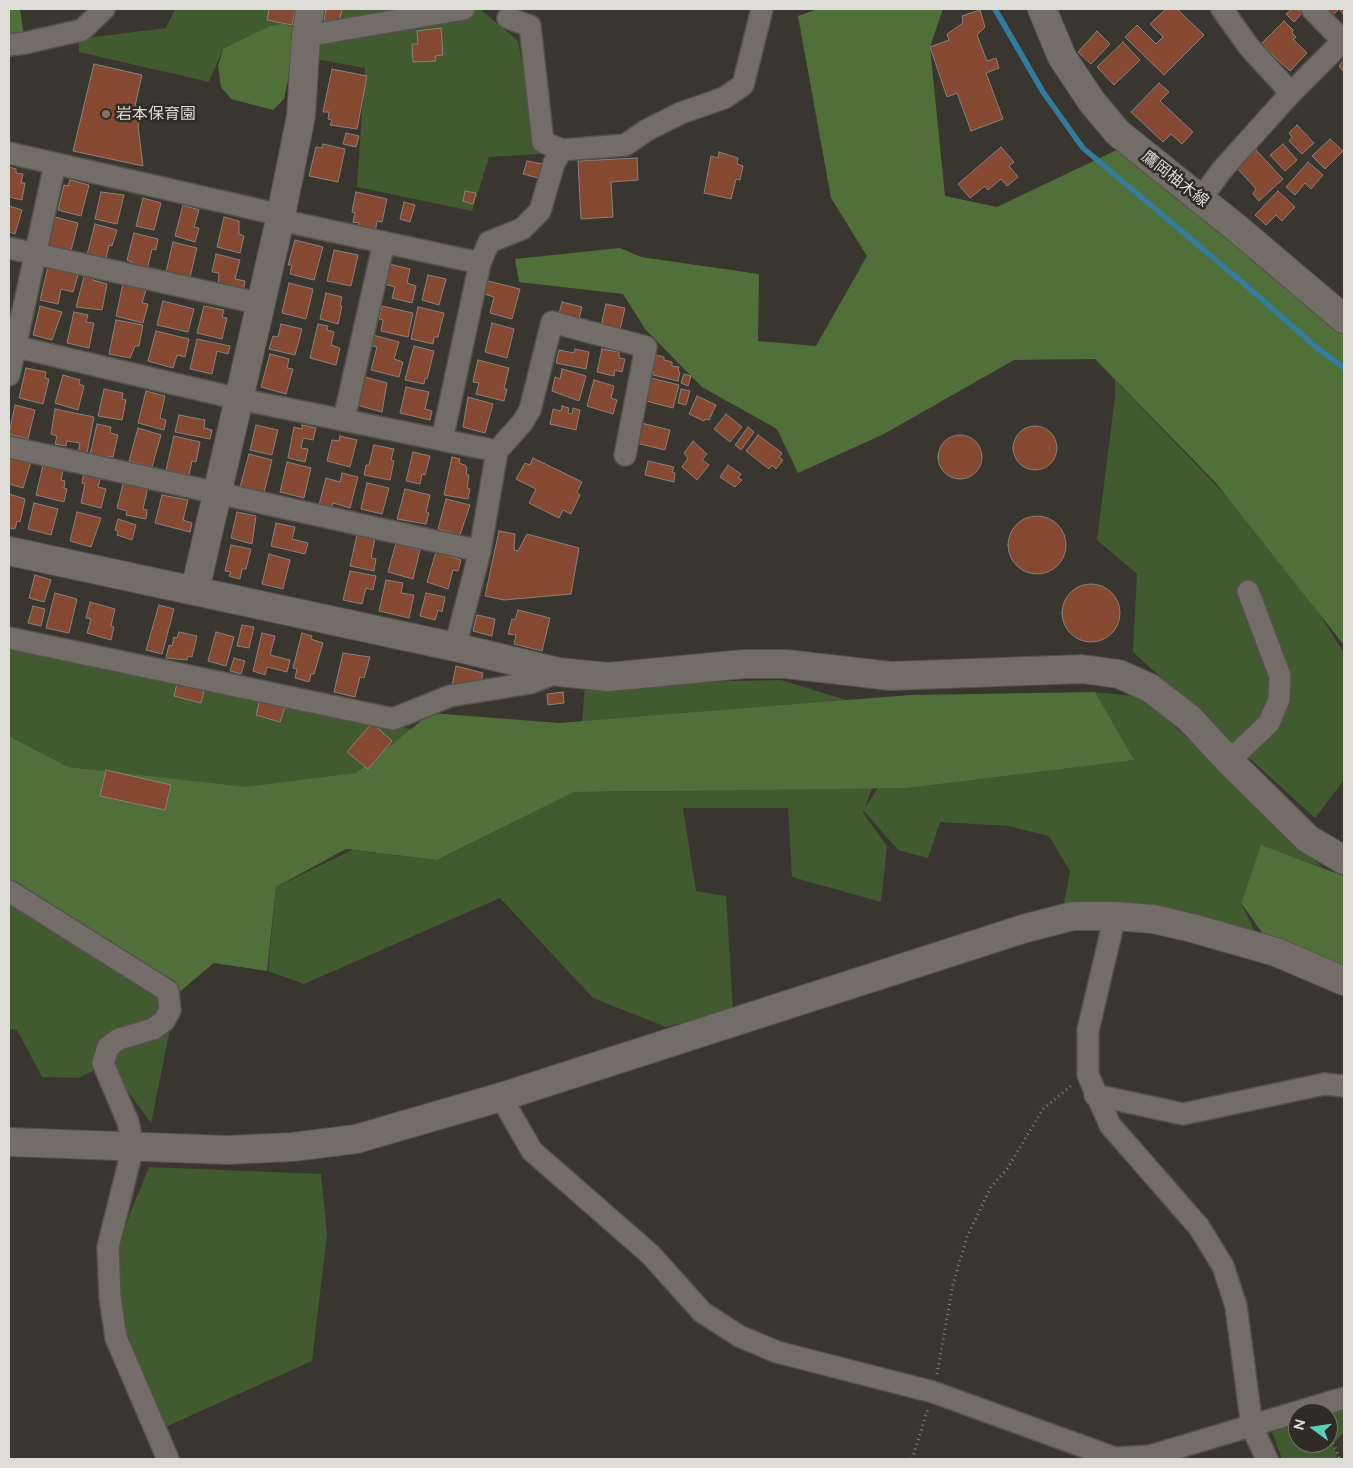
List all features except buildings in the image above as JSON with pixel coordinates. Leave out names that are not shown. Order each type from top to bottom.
[{"type":"street","points":[[9,44],[25,43],[82,30],[104,9]]},
{"type":"street","points":[[195,590],[216,492],[262,304],[301,116],[306,36],[310,9]]},
{"type":"street","points":[[306,36],[464,9]]},
{"type":"street","points":[[508,18],[530,26],[543,142],[562,150],[625,145],[647,130],[681,113],[724,98],[736,90],[743,85],[762,9]]},
{"type":"street","points":[[1222,9],[1249,48],[1291,93]]},
{"type":"street","points":[[1201,199],[1221,171],[1291,93],[1343,40],[1312,9]]},
{"type":"street","name":"鷹岡柚木線","points":[[1044,10],[1062,57],[1092,102],[1118,133],[1201,199],[1344,319]]},
{"type":"street","points":[[442,440],[480,263],[488,242],[522,229],[540,211],[554,163],[562,150]]},
{"type":"street","points":[[9,153],[280,218],[480,263]]},
{"type":"street","points":[[9,375],[12,346],[55,164]]},
{"type":"street","points":[[344,419],[384,242]]},
{"type":"street","points":[[9,248],[262,304]]},
{"type":"street","points":[[456,647],[480,551],[497,451],[522,424],[530,410],[552,322],[646,347],[625,455]]},
{"type":"street","points":[[12,346],[239,399],[497,451]]},
{"type":"street","points":[[9,447],[480,551]]},
{"type":"street","points":[[9,551],[456,647],[559,672],[608,677],[744,664],[786,664],[891,676],[1082,669],[1119,674],[1150,688],[1166,698],[1189,718],[1229,761],[1308,838],[1344,860]]},
{"type":"street","points":[[1229,761],[1269,723],[1279,698],[1280,676],[1248,591]]},
{"type":"street","points":[[9,638],[393,719],[450,696],[530,684],[559,672]]},
{"type":"street","points":[[9,891],[168,991],[170,1010],[164,1021],[153,1029],[119,1039],[108,1048],[103,1063],[128,1122],[133,1147],[108,1247],[110,1297],[116,1338],[168,1459]]},
{"type":"street","points":[[9,1142],[227,1150],[293,1147],[356,1139],[501,1097],[1023,929],[1073,916],[1115,916],[1153,919],[1263,948],[1344,981]]},
{"type":"street","points":[[1115,916],[1088,1030],[1088,1075],[1095,1095],[1110,1125],[1199,1227],[1223,1266],[1236,1306],[1252,1427],[1267,1459]]},
{"type":"street","points":[[1095,1095],[1183,1114],[1324,1084],[1344,1086]]},
{"type":"street","points":[[501,1097],[532,1151],[651,1256],[702,1312],[739,1336],[777,1352],[933,1392],[1115,1458],[1150,1456],[1344,1398]]},
{"type":"path","points":[[912,1459],[933,1392],[953,1284],[967,1236],[991,1187],[1007,1168],[1043,1109],[1064,1090],[1088,1075]]},
{"type":"green space","points":[[9,9],[20,9],[24,36],[9,43]]},
{"type":"green space","points":[[175,9],[480,9],[518,41],[539,154],[489,157],[472,211],[357,187],[365,68],[315,59],[223,49],[209,82],[79,52],[79,39],[166,28]]},
{"type":"green space","points":[[818,9],[943,9],[930,47],[945,196],[997,207],[1123,147],[1344,334],[1344,645],[1216,483],[1095,359],[1014,360],[884,434],[798,473],[777,429],[702,387],[645,329],[623,294],[519,282],[515,259],[620,248],[641,257],[759,274],[758,341],[816,346],[867,256],[831,198],[798,16]]},
{"type":"green space","points":[[282,24],[299,29],[284,99],[273,110],[231,99],[221,87],[218,66],[223,49],[270,26]]},
{"type":"green space","points":[[1115,380],[1232,502],[1317,610],[1344,653],[1344,780],[1315,818],[1133,652],[1137,574],[1097,540],[1115,397]]},
{"type":"green space","points":[[9,643],[412,729],[356,774],[266,791],[68,767],[9,736]]},
{"type":"green space","points":[[781,680],[846,700],[886,748],[865,808],[878,788],[1133,760],[1095,692],[1142,697],[1234,780],[1322,867],[1261,846],[1241,903],[1263,948],[1063,909],[1070,871],[1049,836],[1009,826],[940,822],[928,858],[898,850],[864,811],[863,813],[887,846],[881,902],[792,877],[788,808],[683,808],[696,891],[726,896],[733,1010],[666,1027],[593,998],[500,898],[304,984],[268,971],[276,887],[352,850],[437,860],[574,792],[667,791],[577,786],[585,684]]},
{"type":"green space","points":[[1095,692],[1134,760],[906,788],[574,792],[437,860],[346,849],[276,887],[267,971],[214,963],[177,994],[9,883],[9,736],[68,767],[246,787],[356,773],[431,713],[559,723],[910,695]]},
{"type":"green space","points":[[1261,845],[1344,876],[1344,977],[1276,952],[1241,903]]},
{"type":"green space","points":[[9,903],[174,992],[170,1029],[151,1123],[108,1064],[78,1078],[42,1077],[17,1030],[9,1029]]},
{"type":"green space","points":[[149,1167],[321,1174],[327,1234],[312,1361],[161,1429],[125,1337],[117,1246]]},
{"type":"green space","points":[[1344,1410],[1344,1432],[1338,1439],[1338,1412]]},
{"type":"green space","points":[[1288,1427],[1288,1453],[1336,1453],[1338,1459],[1282,1459],[1272,1432]]},
{"type":"waterway","points":[[995,9],[1043,92],[1083,148],[1316,347],[1344,368]]},
{"type":"place","name":"岩本保育園","points":[[106,114]]}]
